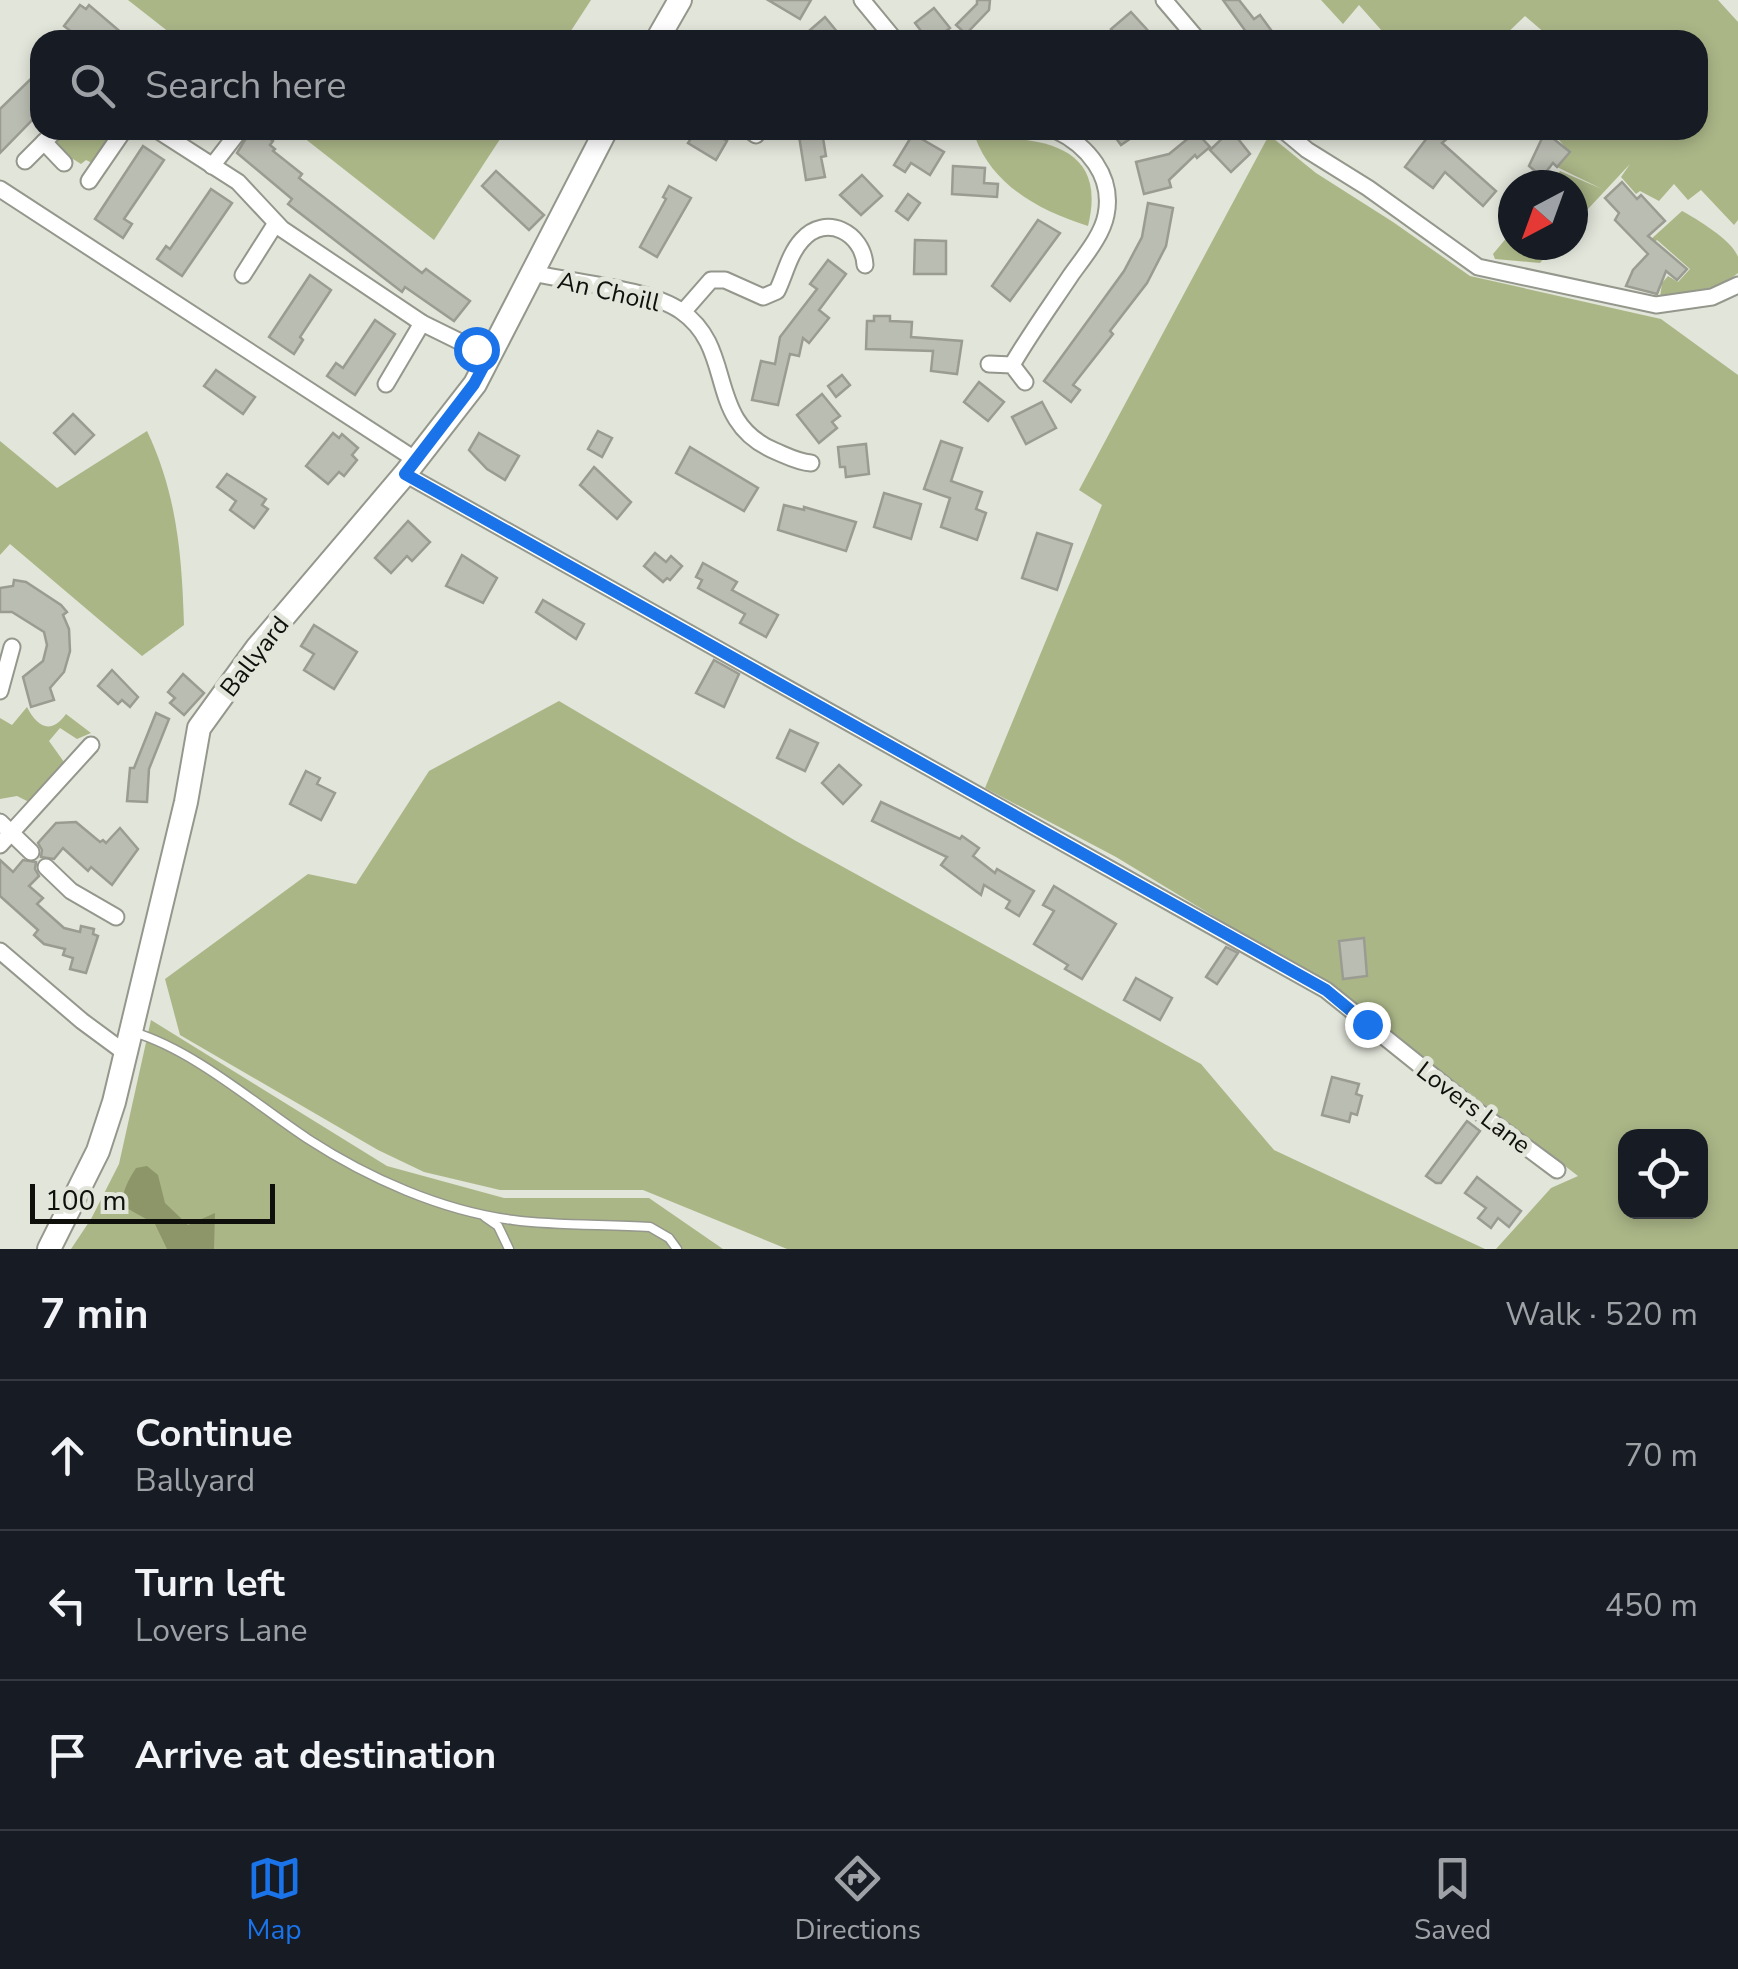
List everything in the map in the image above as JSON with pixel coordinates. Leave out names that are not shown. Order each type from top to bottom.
[{"type":"street","points":[[664,30],[680,0]]},
{"type":"street","points":[[862,0],[887,30]]},
{"type":"street","points":[[1164,0],[1190,30]]},
{"type":"street","points":[[26,160],[46,140]]},
{"type":"street","points":[[52,140],[64,164]]},
{"type":"street","points":[[89,180],[117,140]]},
{"type":"street","points":[[172,140],[238,182],[276,224],[422,323],[489,356]]},
{"type":"street","points":[[212,166],[232,140]]},
{"type":"street","name":"Ballyard","points":[[49,1249],[98,1152],[114,1102],[200,728],[257,648],[410,467],[474,384],[601,140]]},
{"type":"street","points":[[1012,365],[1106,218],[1107,192],[1097,164],[1076,140]]},
{"type":"street","points":[[1295,140],[1478,267],[1656,305],[1712,297],[1738,285]]},
{"type":"street","name":"Lovers Lane","points":[[0,188],[410,467],[1326,990],[1557,1170]]},
{"type":"street","points":[[243,275],[276,224]]},
{"type":"street","name":"An Choill","points":[[682,312],[710,280],[725,280],[763,296],[777,291],[803,238],[822,228],[849,234],[864,250],[865,265]]},
{"type":"street","name":"An Choill","points":[[534,274],[662,300],[682,312],[696,323],[712,352],[730,415],[764,446],[806,462],[802,482]]},
{"type":"street","points":[[386,384],[422,323]]},
{"type":"street","points":[[990,364],[1012,365],[1025,382]]},
{"type":"street","points":[[0,692],[12,647]]},
{"type":"street","points":[[30,852],[4,833],[92,744]]},
{"type":"street","points":[[46,867],[71,891],[116,917]]},
{"type":"street","points":[[0,950],[126,1041]]},
{"type":"lane","points":[[126,1041],[162,1043],[309,1140],[421,1195],[514,1220],[650,1226],[669,1238],[676,1249]]},
{"type":"lane","points":[[482,1214],[498,1226],[510,1249]]},
{"type":"shaded area","points":[[128,0],[591,0],[572,30],[166,30]]},
{"type":"shaded area","points":[[1321,0],[1718,0],[1738,22],[1738,220],[1734,225],[1701,190],[1688,200],[1674,184],[1659,201],[1640,191],[1636,194],[1621,177],[1630,164],[1588,209],[1588,183],[1602,189],[1588,182],[1588,170],[1557,167],[1569,152],[1559,140],[1708,140],[1708,30],[1541,30],[1525,16],[1510,30],[1381,30],[1359,5],[1343,24]]},
{"type":"shaded area","points":[[109,140],[92,163],[86,160],[81,164],[73,159],[69,163],[55,142]]},
{"type":"shaded area","points":[[307,140],[499,140],[434,240]]},
{"type":"shaded area","points":[[976,140],[1026,140],[1062,150],[1088,176],[1092,198],[1088,226],[1053,213],[1020,194],[983,154]]},
{"type":"shaded area","points":[[1266,140],[1275,140],[1316,173],[1470,276],[1661,319],[1738,375],[1738,1249],[1496,1249],[1551,1188],[1578,1176],[1334,989],[1116,857],[985,788],[1102,505],[1079,490]]},
{"type":"shaded area","points":[[1682,211],[1729,244],[1738,257],[1738,273],[1711,287],[1660,297],[1662,283],[1668,276],[1678,282],[1690,269],[1657,240],[1652,245],[1649,241]]},
{"type":"shaded area","points":[[147,431],[165,478],[176,526],[184,625],[142,656],[10,544],[0,555],[0,441],[57,488]]},
{"type":"shaded area","points":[[559,701],[796,841],[1201,1064],[1274,1150],[1485,1249],[787,1249],[643,1190],[500,1190],[424,1172],[378,1150],[180,1035],[165,979],[308,874],[356,884],[429,771]]},
{"type":"shaded area","points":[[27,707],[40,724],[55,725],[66,714],[91,733],[77,739],[60,728],[49,741],[64,762],[29,802],[17,796],[0,799],[0,718],[12,725]]},
{"type":"shaded area","points":[[151,1020],[387,1166],[504,1198],[649,1198],[723,1249],[71,1249],[119,1164]]},
{"type":"shaded area","points":[[147,1166],[158,1175],[165,1203],[188,1225],[215,1213],[214,1249],[167,1249],[155,1224],[123,1206],[124,1191],[133,1172]]},
{"type":"building","points":[[768,0],[811,0],[800,19]]},
{"type":"building","points":[[977,0],[990,0],[989,10],[970,30],[962,30],[956,25]]},
{"type":"building","points":[[1223,0],[1239,0],[1254,19],[1260,15],[1271,30],[1245,30]]},
{"type":"building","points":[[80,5],[86,9],[89,5],[118,30],[69,30],[64,26]]},
{"type":"building","points":[[934,8],[950,28],[920,30],[915,23]]},
{"type":"building","points":[[1131,12],[1147,30],[1112,30]]},
{"type":"building","points":[[825,17],[836,30],[810,30]]},
{"type":"building","points":[[30,80],[30,122],[0,153],[0,109]]},
{"type":"building","points":[[245,140],[272,140],[273,151],[302,174],[299,178],[422,273],[426,269],[470,301],[454,321],[405,287],[402,292],[288,204],[292,199],[237,153]]},
{"type":"building","points":[[690,140],[727,141],[716,160],[688,143]]},
{"type":"building","points":[[800,140],[823,140],[826,156],[821,157],[825,177],[806,180]]},
{"type":"building","points":[[909,140],[923,140],[944,152],[930,175],[911,163],[905,172],[894,165]]},
{"type":"building","points":[[1186,140],[1203,140],[1210,147],[1197,158],[1195,155],[1169,180],[1171,187],[1144,194],[1136,162],[1169,154]]},
{"type":"building","points":[[1220,140],[1239,140],[1250,154],[1231,172],[1210,150]]},
{"type":"building","points":[[1425,140],[1445,140],[1442,143],[1496,191],[1483,206],[1445,172],[1433,188],[1405,167]]},
{"type":"building","points":[[1541,140],[1555,140],[1570,152],[1557,167],[1553,163],[1548,170],[1529,166]]},
{"type":"building","points":[[143,146],[164,160],[124,219],[132,224],[123,238],[95,219]]},
{"type":"building","points":[[953,166],[985,168],[984,183],[998,184],[997,197],[952,194]]},
{"type":"building","points":[[496,171],[544,215],[529,230],[482,186]]},
{"type":"building","points":[[862,175],[882,196],[861,215],[840,195]]},
{"type":"building","points":[[1622,182],[1637,199],[1641,195],[1665,221],[1648,236],[1687,269],[1677,280],[1666,271],[1657,294],[1626,286],[1633,270],[1648,254],[1615,220],[1619,213],[1605,198]]},
{"type":"building","points":[[669,186],[691,198],[657,257],[640,247]]},
{"type":"building","points":[[211,189],[232,203],[182,276],[157,259],[166,246],[170,249]]},
{"type":"building","points":[[908,194],[920,203],[908,220],[896,211]]},
{"type":"building","points":[[1148,203],[1173,208],[1166,246],[1147,283],[1110,331],[1113,334],[1073,385],[1080,390],[1071,402],[1044,381],[1124,271],[1142,237]]},
{"type":"building","points":[[1038,220],[1060,233],[1010,301],[992,286]]},
{"type":"building","points":[[915,240],[946,241],[946,274],[914,274]]},
{"type":"building","points":[[828,260],[846,274],[819,310],[829,318],[809,343],[803,338],[799,356],[790,354],[778,405],[752,400],[761,361],[775,364],[780,337],[817,289],[810,284]]},
{"type":"building","points":[[310,275],[331,290],[300,337],[303,340],[294,354],[269,337]]},
{"type":"building","points":[[874,316],[912,322],[911,337],[962,341],[957,374],[931,371],[933,351],[866,349],[867,321],[874,321]]},
{"type":"building","points":[[375,320],[395,334],[355,395],[327,376],[336,363],[343,368]]},
{"type":"building","points":[[216,370],[255,397],[243,414],[204,386]]},
{"type":"building","points":[[842,375],[850,385],[836,397],[828,386]]},
{"type":"building","points":[[979,382],[1004,402],[988,421],[964,402]]},
{"type":"building","points":[[822,394],[840,416],[832,422],[837,428],[819,443],[797,415]]},
{"type":"building","points":[[1042,402],[1056,428],[1026,444],[1012,417]]},
{"type":"building","points":[[73,414],[94,435],[75,454],[54,433]]},
{"type":"building","points":[[598,431],[612,438],[602,457],[588,449]]},
{"type":"building","points":[[333,433],[339,438],[342,434],[358,448],[352,455],[357,460],[344,476],[339,472],[328,484],[306,466]]},
{"type":"building","points":[[479,433],[519,456],[505,480],[487,469],[469,450]]},
{"type":"building","points":[[941,441],[962,448],[951,481],[982,492],[976,509],[986,513],[977,540],[941,527],[950,498],[924,489]]},
{"type":"building","points":[[866,444],[869,474],[846,477],[845,467],[840,467],[838,447]]},
{"type":"building","points":[[690,447],[758,488],[744,511],[676,473]]},
{"type":"building","points":[[594,467],[631,502],[617,519],[580,485]]},
{"type":"building","points":[[227,474],[266,499],[262,505],[268,509],[254,528],[230,510],[236,501],[217,487]]},
{"type":"building","points":[[884,493],[921,504],[911,539],[874,527]]},
{"type":"building","points":[[784,505],[856,522],[846,551],[778,530]]},
{"type":"building","points":[[408,521],[430,542],[412,561],[407,556],[391,573],[375,558]]},
{"type":"building","points":[[1037,533],[1072,544],[1057,590],[1022,578]]},
{"type":"building","points":[[655,553],[666,562],[671,556],[682,566],[670,580],[663,582],[644,566]]},
{"type":"building","points":[[462,555],[497,578],[483,603],[446,586]]},
{"type":"building","points":[[703,563],[737,582],[732,590],[778,615],[766,637],[740,623],[745,614],[698,588],[702,580],[696,577]]},
{"type":"building","points":[[14,580],[26,582],[67,612],[63,615],[69,629],[70,651],[64,672],[50,688],[54,700],[31,707],[23,677],[43,661],[47,645],[44,632],[12,612],[0,612],[0,588],[13,586]]},
{"type":"building","points":[[543,600],[584,624],[576,639],[536,612]]},
{"type":"building","points":[[314,625],[357,652],[334,689],[304,670],[314,654],[301,646]]},
{"type":"building","points":[[714,660],[739,674],[724,707],[696,693]]},
{"type":"building","points":[[112,670],[138,697],[130,707],[122,700],[118,704],[98,686]]},
{"type":"building","points":[[183,674],[204,693],[184,715],[170,703],[175,698],[168,692]]},
{"type":"building","points":[[156,713],[169,719],[149,769],[147,802],[127,801],[130,768],[134,768]]},
{"type":"building","points":[[790,730],[818,743],[805,771],[777,758]]},
{"type":"building","points":[[839,765],[861,785],[843,804],[822,783]]},
{"type":"building","points":[[306,771],[320,778],[317,784],[335,793],[321,820],[290,804]]},
{"type":"building","points":[[881,802],[960,839],[962,836],[979,848],[973,856],[995,873],[997,869],[1034,891],[1019,916],[1006,908],[1010,901],[984,885],[981,895],[941,865],[947,857],[872,821]]},
{"type":"building","points":[[76,822],[106,843],[120,828],[138,849],[112,885],[91,867],[88,871],[63,848],[54,859],[41,857],[38,843],[56,823]]},
{"type":"building","points":[[0,860],[13,872],[23,860],[36,862],[39,876],[29,886],[43,898],[37,904],[64,928],[80,932],[81,926],[94,929],[93,934],[98,936],[86,973],[70,969],[73,958],[63,955],[65,949],[44,944],[34,935],[38,930],[0,896]]},
{"type":"building","points":[[1054,886],[1116,924],[1082,979],[1065,969],[1068,965],[1034,944],[1054,911],[1043,905]]},
{"type":"building","points":[[1364,938],[1367,976],[1343,979],[1339,941]]},
{"type":"building","points":[[1226,947],[1238,953],[1217,984],[1206,977]]},
{"type":"building","points":[[1136,978],[1172,998],[1160,1020],[1124,1000]]},
{"type":"building","points":[[1332,1077],[1359,1084],[1356,1094],[1362,1096],[1357,1115],[1351,1113],[1349,1122],[1322,1115]]},
{"type":"building","points":[[1467,1121],[1480,1131],[1441,1183],[1436,1183],[1426,1176]]},
{"type":"building","points":[[1477,1177],[1521,1211],[1509,1227],[1498,1218],[1491,1228],[1478,1218],[1486,1208],[1465,1193]]},
{"type":"route","points":[[476,349],[489,356],[474,384],[405,474],[1326,990],[1367,1024]]}]
